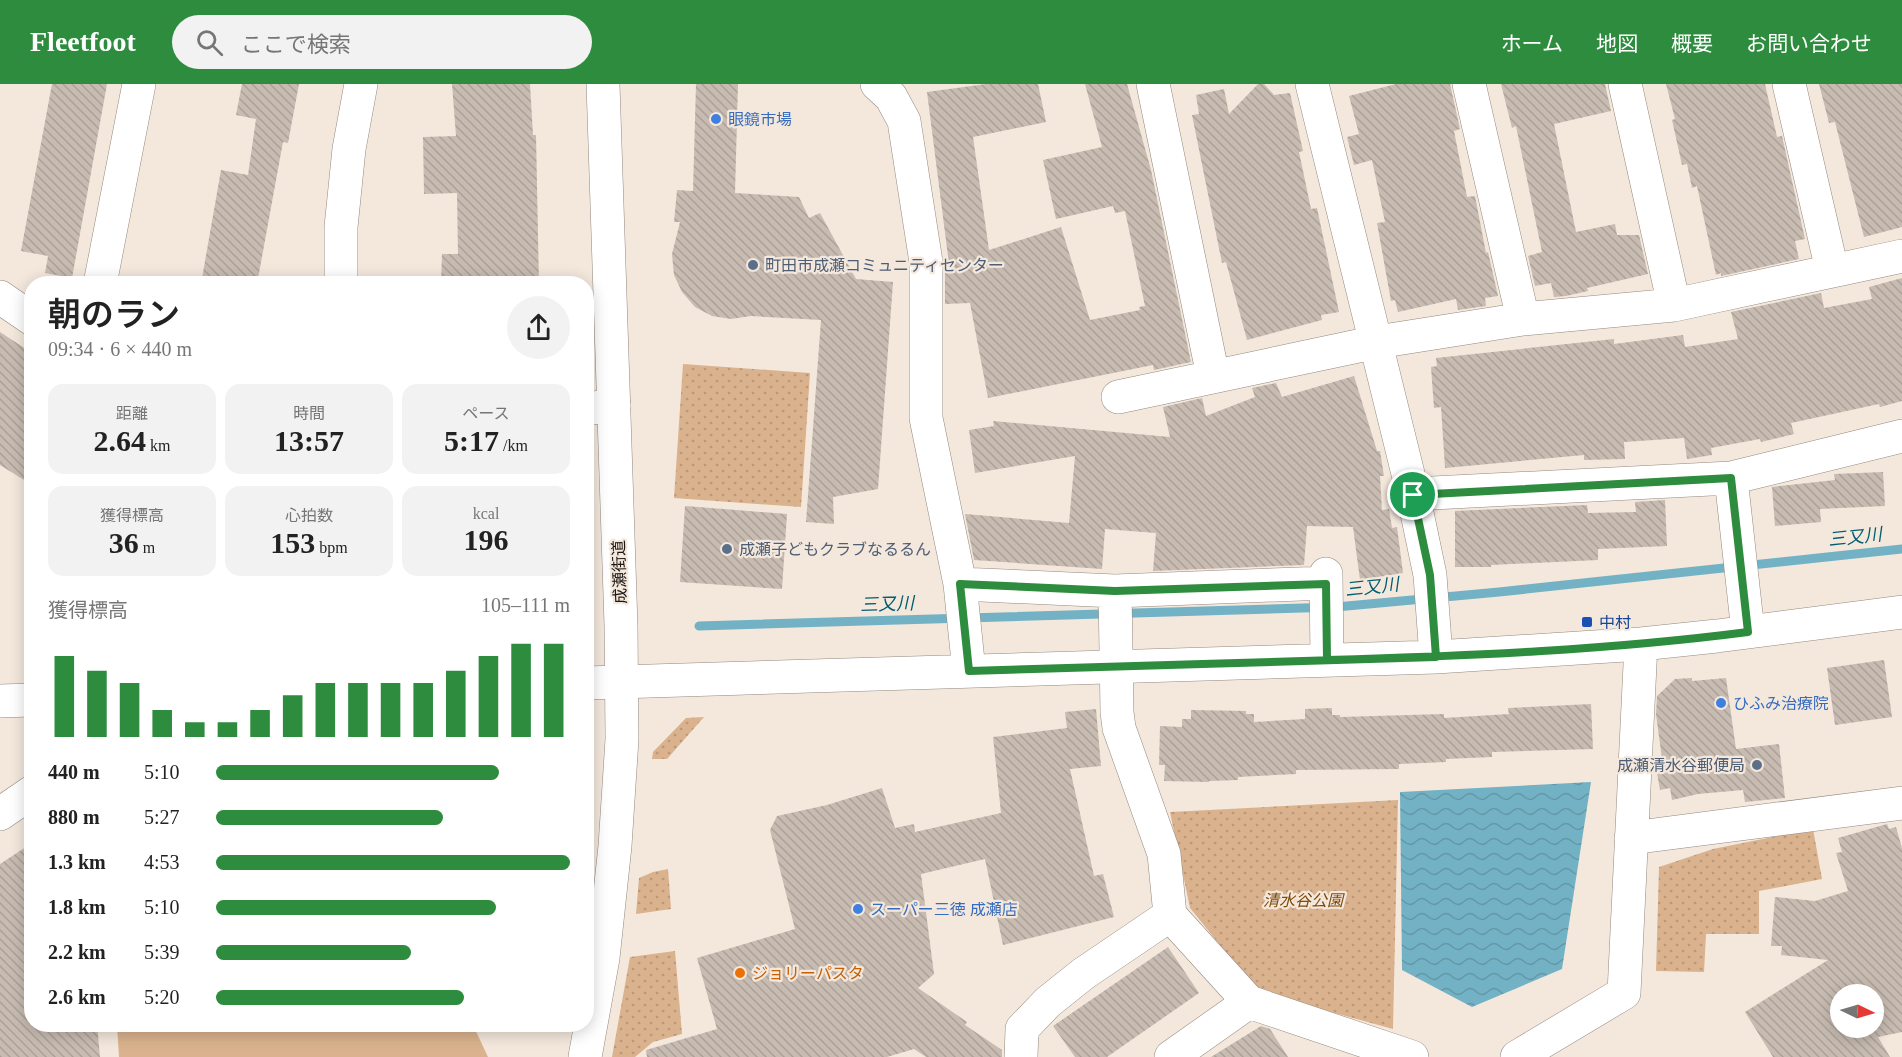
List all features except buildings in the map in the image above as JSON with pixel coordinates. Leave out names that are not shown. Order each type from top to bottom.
[{"type":"street","points":[[102,276],[139,84]]},
{"type":"street","points":[[341,276],[341,227],[349,149],[361,84]]},
{"type":"street","name":"成瀬街道","points":[[594,1007],[603,957],[615,846],[621,749],[622,682],[600,407],[603,84]]},
{"type":"street","points":[[877,84],[891,97],[904,121],[926,262],[926,418],[961,590],[969,671]]},
{"type":"street","points":[[1153,84],[1213,376]]},
{"type":"street","points":[[1312,84],[1413,495],[1430,575],[1436,657]]},
{"type":"street","points":[[1469,84],[1523,319]]},
{"type":"street","points":[[1625,84],[1674,305]]},
{"type":"street","points":[[1789,84],[1832,270]]},
{"type":"street","points":[[1118,397],[1377,342],[1523,319],[1674,305],[1902,256]]},
{"type":"street","points":[[0,297],[24,314]]},
{"type":"street","points":[[1413,495],[1731,478],[1902,436]]},
{"type":"street","points":[[1731,478],[1748,632]]},
{"type":"street","points":[[961,590],[1115,605],[1326,583],[1327,660]]},
{"type":"street","points":[[1115,605],[1119,728],[1164,854],[1170,915],[1249,1002],[1412,1057]]},
{"type":"street","points":[[594,683],[1436,657],[1641,644],[1902,612]]},
{"type":"street","points":[[1517,1057],[1624,993],[1641,644]]},
{"type":"street","points":[[0,700],[24,699]]},
{"type":"street","points":[[0,814],[24,798]]},
{"type":"street","points":[[1631,838],[1902,803]]},
{"type":"street","points":[[1021,1057],[1022,1029],[1048,1002],[1083,974],[1170,915]]},
{"type":"street","points":[[1171,1057],[1249,1002]]},
{"type":"street","name":"成瀬街道","points":[[585,1057],[590,1032]]},
{"type":"green space","points":[[683,364],[810,373],[801,507],[674,498]]},
{"type":"green space","points":[[704,717],[667,759],[652,759],[653,752],[686,718]]},
{"type":"green space","name":"清水谷公園","points":[[1398,800],[1393,1029],[1258,992],[1190,908],[1170,812]]},
{"type":"green space","points":[[1813,829],[1822,879],[1759,891],[1759,934],[1706,934],[1704,972],[1656,971],[1659,867],[1713,849]]},
{"type":"green space","points":[[668,869],[671,909],[636,914],[639,878]]},
{"type":"green space","points":[[675,951],[682,1034],[653,1042],[635,1057],[612,1057],[630,957]]},
{"type":"green space","points":[[117,1032],[476,1032],[488,1057],[119,1057]]},
{"type":"water","points":[[1591,782],[1562,969],[1472,1007],[1402,970],[1400,792]]},
{"type":"waterway","name":"三又川","points":[[699,626],[1336,607],[1902,549]]},
{"type":"place","name":"眼鏡市場","points":[[716,119]]},
{"type":"place","name":"町田市成瀬コミュニティセンター","points":[[753,265]]},
{"type":"place","name":"成瀬子どもクラブなるるん","points":[[727,549]]},
{"type":"place","name":"中村","points":[[1587,622]]},
{"type":"place","name":"ひふみ治療院","points":[[1721,703]]},
{"type":"place","name":"成瀬清水谷郵便局","points":[[1757,765]]},
{"type":"place","name":"スーパー三徳 成瀬店","points":[[858,909]]},
{"type":"place","name":"ジョリーパスタ","points":[[740,973]]},
{"type":"route","points":[[1413,495],[1430,575],[1436,657],[969,671],[960,584],[1115,591],[1326,584],[1327,660],[1436,657],[1641,644],[1748,632],[1731,478],[1413,495]]}]
